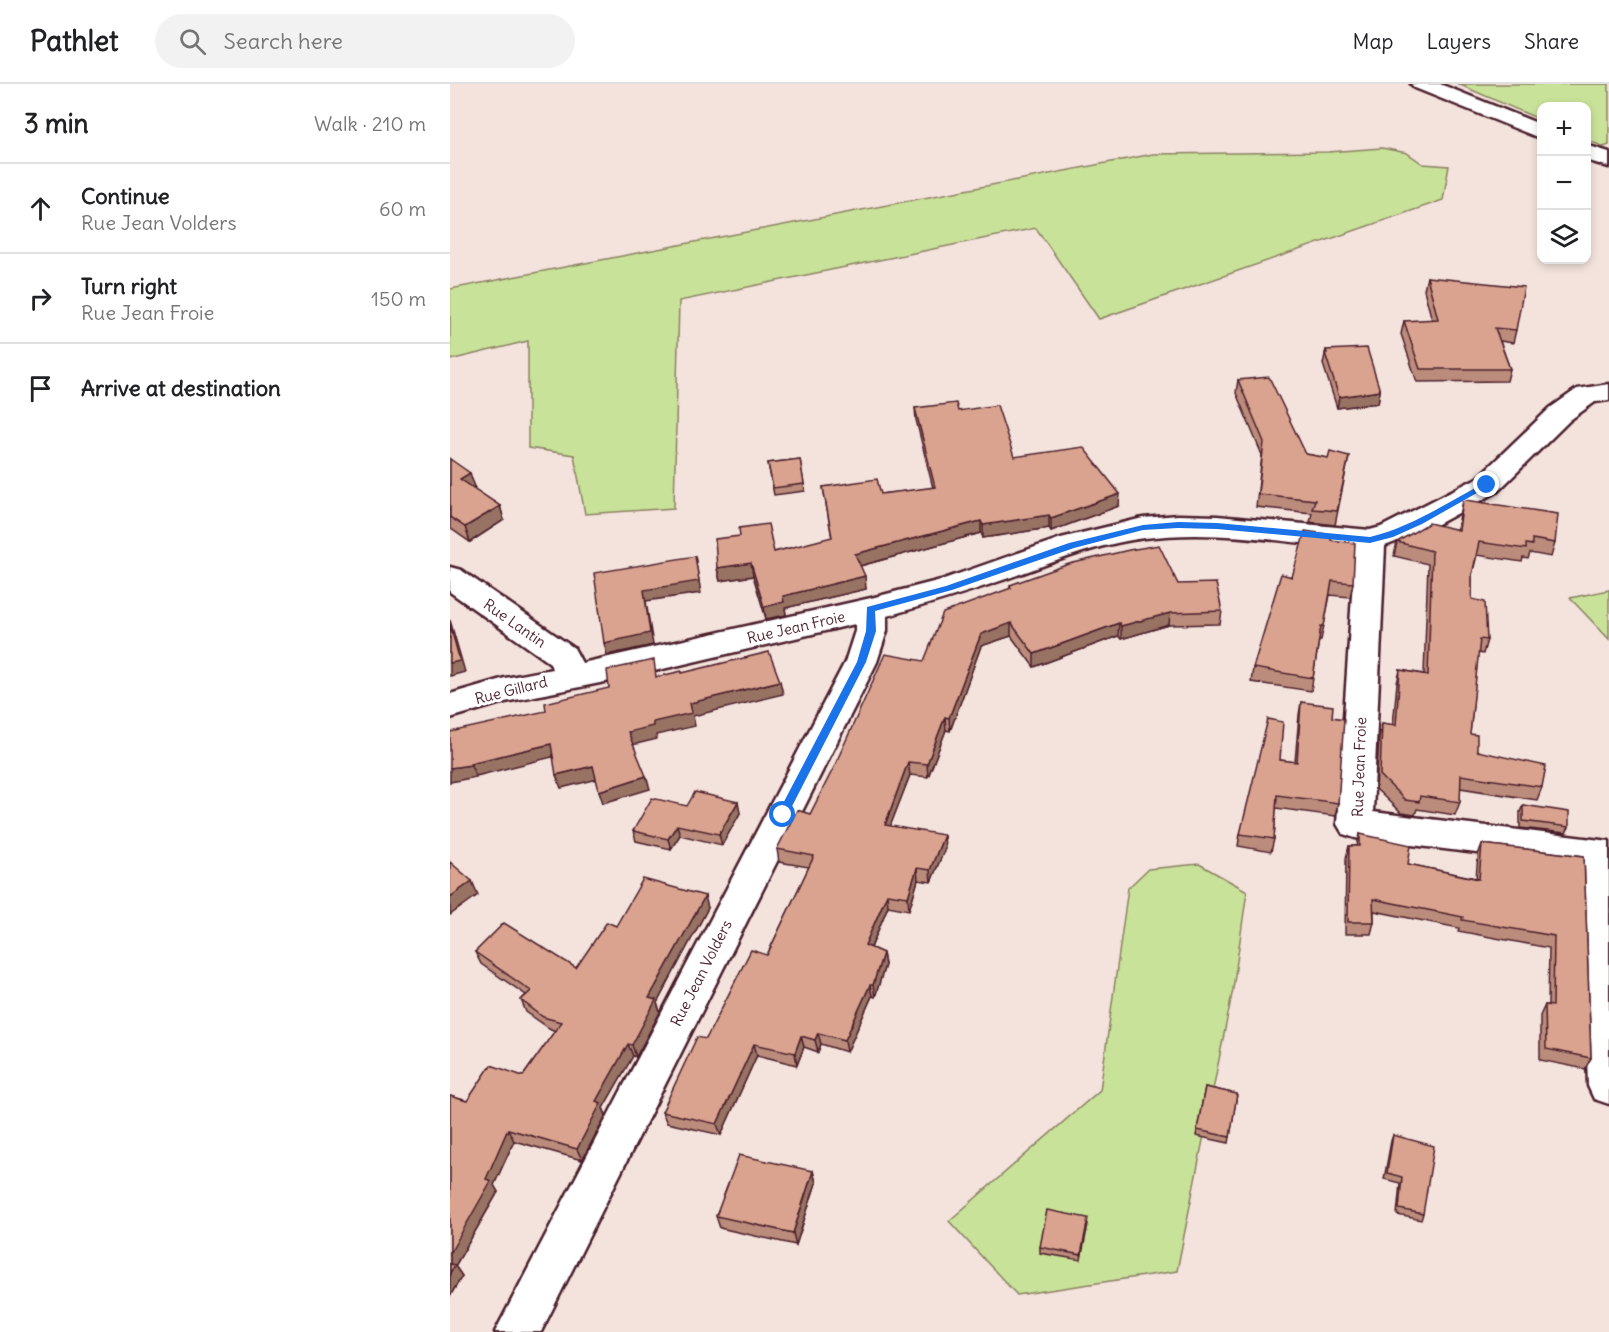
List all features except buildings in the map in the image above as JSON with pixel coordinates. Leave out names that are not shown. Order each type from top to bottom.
[{"type":"street","points":[[1422,84],[1537,132]]},
{"type":"street","points":[[1591,153],[1609,160]]},
{"type":"street","name":"Rue Jean Froie","points":[[571,676],[620,667],[871,609],[949,588],[1072,545],[1143,528],[1178,525],[1217,526],[1370,540],[1390,535],[1487,485],[1560,414],[1587,395],[1609,392]]},
{"type":"street","name":"Rue Jean Froie","points":[[1370,540],[1356,824],[1604,854],[1608,1086]]},
{"type":"street","name":"Rue Lantin","points":[[450,577],[562,656],[571,676]]},
{"type":"street","name":"Rue Jean Volders","points":[[517,1332],[861,662],[871,631],[871,609]]},
{"type":"street","name":"Rue Gillard","points":[[450,706],[505,690],[571,676]]},
{"type":"green space","points":[[1458,84],[1609,84],[1609,145],[1604,147],[1591,142],[1591,102],[1537,102],[1537,118]]},
{"type":"green space","points":[[1382,148],[1407,153],[1423,164],[1449,166],[1443,200],[1099,319],[1036,228],[679,301],[674,508],[585,514],[574,455],[528,448],[528,341],[450,360],[450,289],[1153,154],[1328,152]]},
{"type":"green space","points":[[1609,590],[1609,639],[1570,598]]},
{"type":"green space","points":[[1199,864],[1247,891],[1233,989],[1177,1271],[1017,1295],[949,1221],[1100,1090],[1128,888],[1148,869]]},
{"type":"route","points":[[783,815],[861,662],[871,631],[871,609],[949,588],[1072,545],[1143,528],[1178,525],[1217,526],[1370,540],[1390,535],[1419,522],[1487,485]]}]
